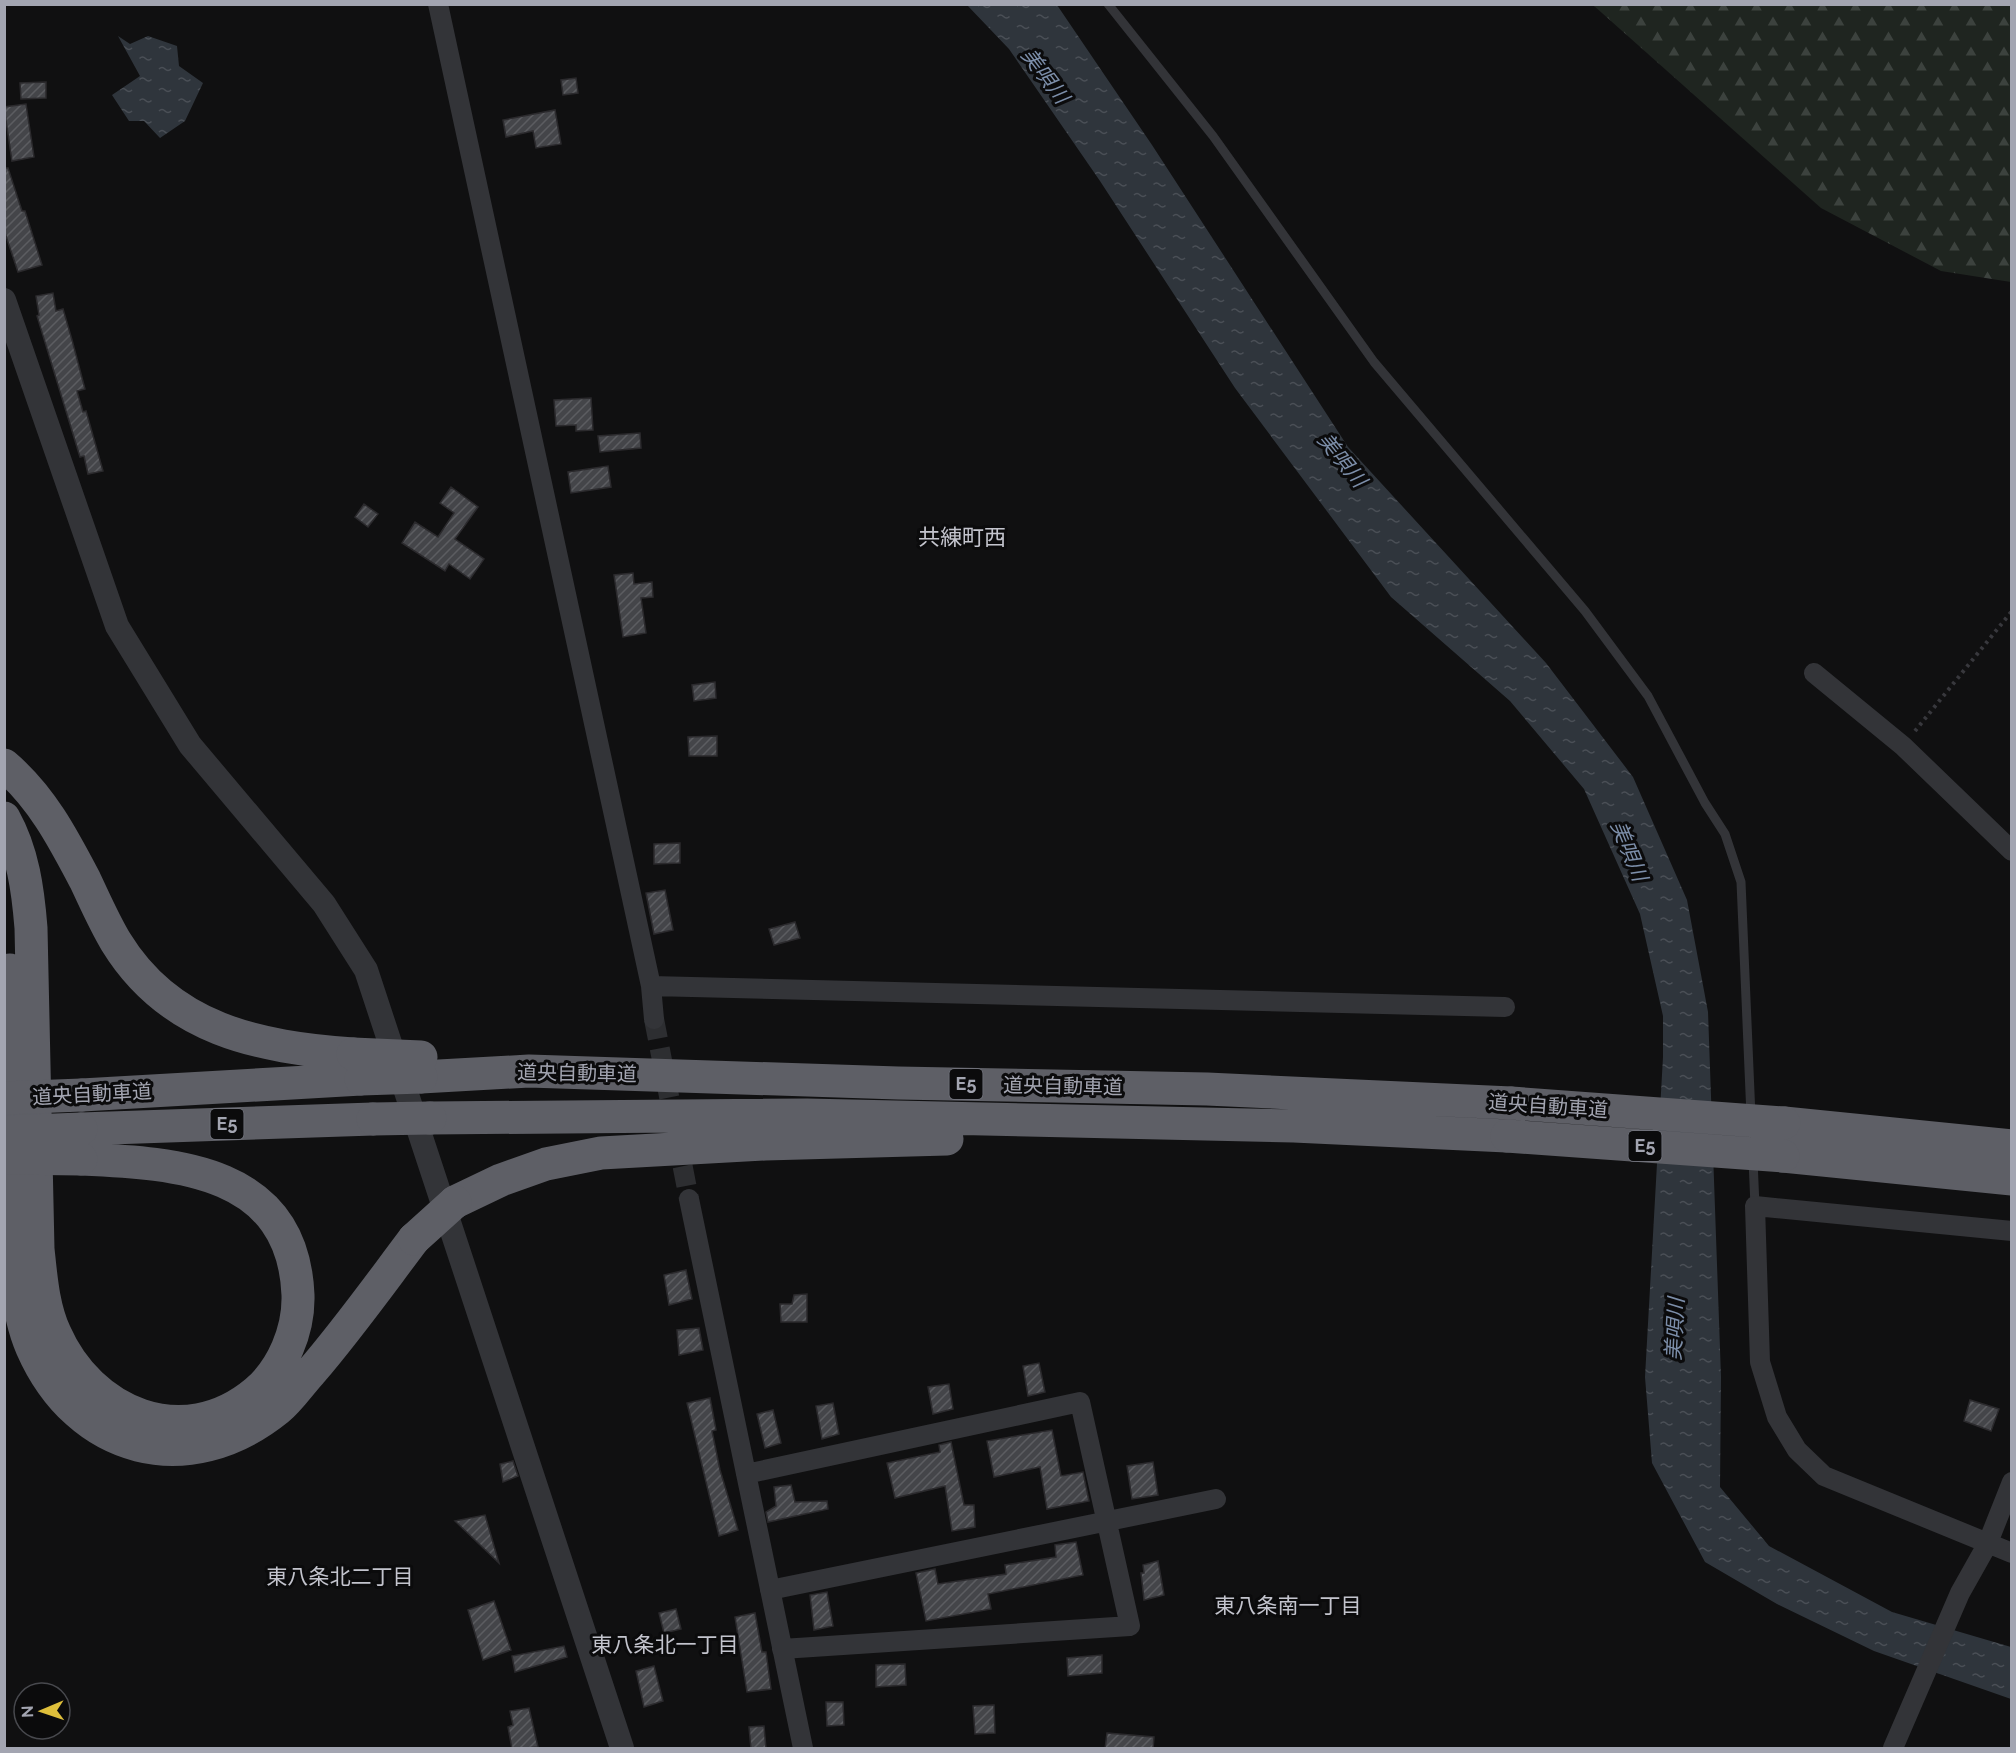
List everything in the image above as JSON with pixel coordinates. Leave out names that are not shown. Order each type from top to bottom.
[{"type":"highway","points":[[4,765],[20,778],[41,805],[63,839],[116,942],[158,992],[192,1017],[238,1036],[357,1066]]},
{"type":"highway","points":[[4,818],[18,848],[28,895],[31,928],[38,1249],[44,1296],[55,1334],[70,1362],[101,1395],[137,1416],[159,1421],[201,1419],[237,1404],[256,1392],[274,1372],[286,1352],[295,1329],[298,1305],[294,1262],[287,1242],[275,1220],[238,1187],[208,1174],[81,1144],[4,1158]]},
{"type":"highway","points":[[4,890],[9,926],[14,1268],[20,1308],[32,1347],[54,1388],[78,1415],[112,1437],[154,1448],[185,1451],[219,1443],[253,1426],[279,1408],[339,1339],[414,1239],[455,1202],[501,1180],[546,1164],[601,1153],[765,1144],[1087,1136],[1294,1126]]},
{"type":"highway","name":"道央自動車道","points":[[4,1098],[82,1095],[357,1066],[421,1067],[898,1083],[1206,1089],[1511,1103],[1784,1123],[2012,1146]]},
{"type":"highway","name":"道央自動車道","points":[[4,1132],[81,1144],[372,1119],[807,1115],[1294,1126],[1507,1136],[1783,1156],[2012,1179]]},
{"type":"street","points":[[438,4],[651,986],[654,1019]]},
{"type":"street","points":[[4,300],[117,626],[190,745],[324,904],[366,970],[622,1749]]},
{"type":"street","points":[[1814,673],[1903,746],[2012,852]]},
{"type":"street","points":[[651,986],[1504,1007]]},
{"type":"street","points":[[689,1199],[803,1749]]},
{"type":"street","points":[[2012,1231],[1755,1206],[1760,1362],[1777,1417],[1797,1450],[1824,1476],[1987,1545],[2012,1553]]},
{"type":"street","points":[[746,1474],[1080,1402],[1130,1626],[782,1649]]},
{"type":"street","points":[[1893,1749],[1960,1593],[1987,1545],[2012,1482]]},
{"type":"street","points":[[770,1590],[1216,1499]]},
{"type":"lane","points":[[1108,4],[1213,136],[1374,362],[1584,611],[1648,696],[1705,803],[1725,834],[1741,882],[1752,1134]]},
{"type":"lane","points":[[1752,1146],[1755,1206]]},
{"type":"path","points":[[1903,746],[2012,611]]},
{"type":"green space","points":[[1593,5],[2011,5],[2011,282],[1941,271],[1821,208]]},
{"type":"water","name":"美唄川","points":[[967,5],[1057,5],[1152,145],[1348,447],[1546,663],[1633,777],[1687,900],[1708,1012],[1721,1377],[1720,1487],[1769,1546],[1892,1612],[2011,1647],[2011,1699],[1874,1651],[1777,1604],[1705,1562],[1652,1463],[1645,1377],[1663,1057],[1663,1016],[1640,914],[1584,789],[1510,701],[1391,597],[1235,388],[1100,181],[1009,49]]},
{"type":"water","points":[[118,36],[130,44],[148,36],[177,46],[179,66],[203,83],[185,121],[160,138],[144,121],[129,121],[112,95],[140,76]]},
{"type":"building","points":[[576,78],[578,93],[563,95],[561,80]]},
{"type":"building","points":[[46,82],[46,98],[21,99],[20,83]]},
{"type":"building","points":[[26,104],[34,157],[12,161],[4,107]]},
{"type":"building","points":[[555,110],[561,144],[536,148],[533,131],[506,137],[503,120]]},
{"type":"building","points":[[4,168],[8,168],[22,211],[25,211],[42,265],[18,272],[4,230]]},
{"type":"building","points":[[53,293],[56,311],[63,309],[72,340],[85,389],[77,391],[83,412],[86,411],[103,471],[88,474],[84,456],[80,457],[37,316],[39,315],[36,296]]},
{"type":"building","points":[[591,398],[593,430],[576,431],[576,425],[556,426],[554,400]]},
{"type":"building","points":[[640,433],[641,448],[600,452],[598,436]]},
{"type":"building","points":[[608,466],[611,487],[571,493],[568,472]]},
{"type":"building","points":[[451,487],[478,507],[455,539],[484,559],[470,579],[449,564],[445,571],[402,543],[415,522],[438,537],[454,513],[440,503]]},
{"type":"building","points":[[364,504],[378,514],[368,527],[355,517]]},
{"type":"building","points":[[633,573],[634,584],[652,582],[653,597],[641,598],[646,633],[623,637],[614,575]]},
{"type":"building","points":[[715,682],[716,698],[694,701],[692,685]]},
{"type":"building","points":[[717,736],[717,756],[689,756],[688,737]]},
{"type":"building","points":[[680,843],[680,863],[654,864],[654,844]]},
{"type":"building","points":[[665,890],[673,930],[654,934],[646,893]]},
{"type":"building","points":[[795,922],[800,938],[774,945],[769,929]]},
{"type":"building","points":[[686,1270],[692,1299],[669,1305],[664,1275]]},
{"type":"building","points":[[807,1294],[807,1322],[781,1322],[780,1304],[792,1304],[794,1295]]},
{"type":"building","points":[[699,1328],[703,1350],[679,1355],[677,1330]]},
{"type":"building","points":[[1039,1363],[1045,1392],[1028,1396],[1023,1366]]},
{"type":"building","points":[[949,1384],[953,1409],[933,1414],[928,1387]]},
{"type":"building","points":[[710,1398],[716,1430],[712,1431],[720,1470],[738,1530],[719,1536],[687,1403]]},
{"type":"building","points":[[1970,1400],[1999,1409],[1991,1431],[1964,1421]]},
{"type":"building","points":[[833,1403],[839,1434],[822,1439],[816,1406]]},
{"type":"building","points":[[773,1410],[781,1443],[765,1448],[757,1414]]},
{"type":"building","points":[[1052,1430],[1061,1476],[1083,1472],[1089,1501],[1047,1509],[1040,1467],[994,1477],[987,1441]]},
{"type":"building","points":[[951,1442],[964,1505],[974,1505],[975,1527],[952,1531],[945,1486],[895,1498],[887,1463],[940,1452],[939,1445]]},
{"type":"building","points":[[513,1461],[518,1476],[503,1482],[500,1464]]},
{"type":"building","points":[[1153,1462],[1158,1495],[1132,1499],[1127,1466]]},
{"type":"building","points":[[791,1485],[795,1502],[827,1501],[828,1509],[768,1522],[766,1512],[776,1506],[774,1487]]},
{"type":"building","points":[[485,1515],[499,1563],[455,1521]]},
{"type":"building","points":[[1076,1542],[1083,1575],[988,1594],[991,1609],[926,1621],[916,1573],[935,1569],[938,1584],[1006,1574],[1005,1565],[1056,1557],[1055,1545]]},
{"type":"building","points":[[1158,1561],[1164,1595],[1144,1600],[1141,1573],[1144,1573],[1143,1565]]},
{"type":"building","points":[[827,1592],[833,1626],[814,1630],[810,1595]]},
{"type":"building","points":[[494,1601],[511,1650],[483,1660],[468,1610]]},
{"type":"building","points":[[676,1609],[681,1629],[664,1633],[659,1613]]},
{"type":"building","points":[[755,1613],[762,1652],[766,1652],[771,1689],[747,1692],[735,1617]]},
{"type":"building","points":[[564,1646],[567,1657],[515,1672],[512,1656]]},
{"type":"building","points":[[1102,1655],[1102,1673],[1068,1676],[1067,1658]]},
{"type":"building","points":[[905,1664],[906,1685],[876,1687],[876,1665]]},
{"type":"building","points":[[654,1666],[663,1701],[644,1707],[636,1671]]},
{"type":"building","points":[[826,1702],[843,1702],[844,1725],[827,1726]]},
{"type":"building","points":[[994,1705],[995,1733],[975,1734],[973,1706]]},
{"type":"building","points":[[529,1708],[538,1747],[512,1749],[508,1727],[513,1725],[510,1711]]},
{"type":"building","points":[[764,1726],[766,1749],[751,1749],[749,1727]]},
{"type":"building","points":[[1107,1733],[1154,1737],[1153,1749],[1105,1749]]},
{"type":"tunnel","points":[[654,1019],[689,1199]]},
{"type":"district","name":"共練町西","points":[[962,537]]},
{"type":"district","name":"東八条北二丁目","points":[[340,1577]]},
{"type":"district","name":"東八条南一丁目","points":[[1288,1606]]},
{"type":"district","name":"東八条北一丁目","points":[[665,1645]]}]
